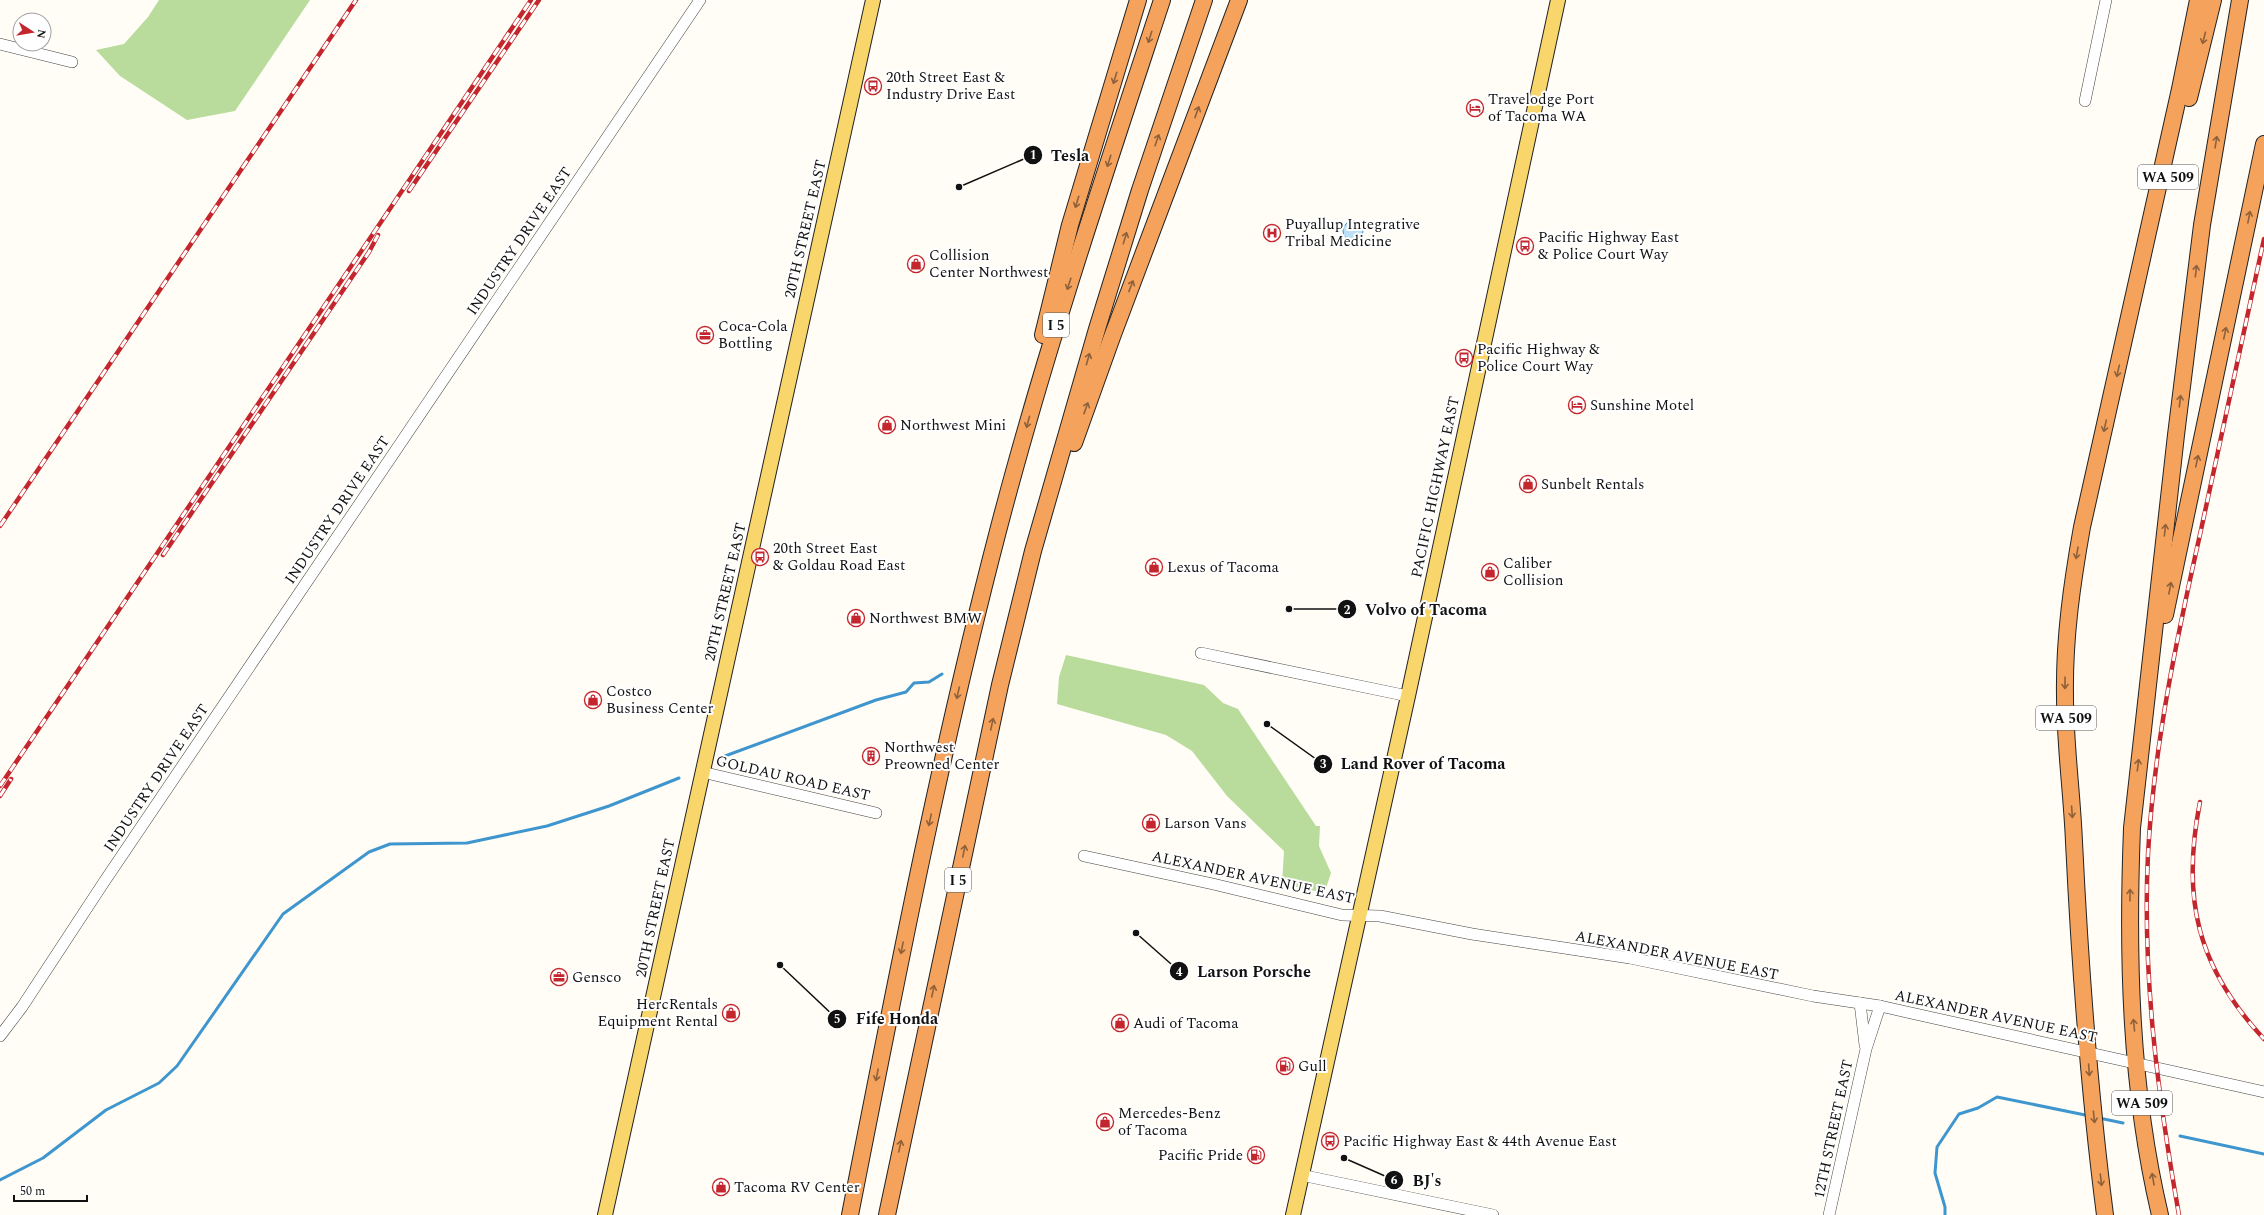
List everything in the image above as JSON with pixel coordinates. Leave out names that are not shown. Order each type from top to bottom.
[{"type":"highway","points":[[1036,394],[1043,335],[1070,225],[1138,0]]},
{"type":"highway","name":"I 5","points":[[850,1215],[907,923],[966,655],[1036,394],[1162,0]]},
{"type":"highway","name":"I 5","points":[[887,1215],[892,1184],[1000,685],[1027,577],[1099,321],[1140,190],[1204,0]]},
{"type":"highway","points":[[1027,577],[1112,337],[1239,0]]},
{"type":"highway","points":[[2122,353],[2198,0]]},
{"type":"highway","name":"WA 509","points":[[2105,1215],[2088,1051],[2066,724],[2066,644],[2071,590],[2082,527],[2122,353],[2214,0]]},
{"type":"highway","name":"WA 509","points":[[2160,1215],[2147,1142],[2136,1064],[2131,989],[2129,893],[2132,828],[2141,736],[2202,225],[2240,0]]},
{"type":"highway","points":[[2141,736],[2170,586],[2264,144]]},
{"type":"highway","points":[[890,1215],[892,1184]]},
{"type":"main road","name":"20TH STREET EAST","points":[[605,1215],[873,0]]},
{"type":"main road","name":"PACIFIC HIGHWAY EAST","points":[[1292,1215],[1408,696],[1558,0]]},
{"type":"street","name":"INDUSTRY DRIVE EAST","points":[[0,1036],[22,1007],[85,910],[700,0]]},
{"type":"street","points":[[2084,101],[2106,0]]},
{"type":"street","points":[[0,44],[72,62]]},
{"type":"street","points":[[1201,653],[1408,696]]},
{"type":"street","name":"GOLDAU ROAD EAST","points":[[702,772],[876,813]]},
{"type":"street","name":"ALEXANDER AVENUE EAST","points":[[1084,856],[1244,891],[1342,915],[1380,916],[1472,934],[1630,958],[1728,980],[1813,996],[1880,1006],[2088,1051],[2136,1064],[2264,1092]]},
{"type":"street","name":"12TH STREET EAST","points":[[1860,1003],[1866,1049]]},
{"type":"street","name":"12TH STREET EAST","points":[[1829,1215],[1866,1049],[1880,1006]]},
{"type":"street","points":[[1301,1175],[1493,1215]]},
{"type":"green space","points":[[159,0],[310,0],[235,111],[187,120],[120,76],[96,50],[124,44],[148,17]]},
{"type":"green space","points":[[1066,655],[1204,685],[1223,703],[1238,709],[1316,826],[1320,826],[1319,846],[1331,873],[1325,891],[1315,891],[1282,884],[1284,851],[1227,796],[1192,751],[1166,735],[1057,704],[1059,677]]},
{"type":"water","points":[[1353,221],[1360,224],[1363,231],[1360,238],[1353,241],[1346,238],[1343,231],[1346,224]]},
{"type":"waterway","points":[[725,756],[876,700],[906,692],[914,683],[929,682],[942,674]]},
{"type":"waterway","points":[[0,1180],[43,1158],[106,1110],[159,1083],[177,1066],[283,914],[369,852],[390,844],[467,843],[547,826],[609,806],[679,778]]},
{"type":"waterway","points":[[1945,1215],[1945,1207],[1935,1173],[1937,1147],[1959,1114],[1978,1108],[1997,1097],[2090,1116]]},
{"type":"waterway","points":[[2099,1118],[2123,1123]]},
{"type":"waterway","points":[[2180,1136],[2264,1154]]},
{"type":"railway","points":[[0,526],[356,0]]},
{"type":"railway","points":[[0,786],[531,0]]},
{"type":"railway","points":[[409,191],[539,0]]},
{"type":"railway","points":[[163,555],[369,252],[378,235]]},
{"type":"railway","points":[[2179,1215],[2164,1126],[2153,1036],[2147,945],[2148,854],[2151,813],[2161,731],[2175,651],[2264,239]]},
{"type":"railway","points":[[0,796],[11,779]]},
{"type":"railway","points":[[2200,802],[2195,837],[2193,869],[2194,900],[2200,930],[2209,958],[2223,985],[2241,1012],[2264,1039]]},
{"type":"place","name":"20th Street East & Industry Drive East","points":[[873,86]]},
{"type":"place","name":"Travelodge Port of Tacoma WA","points":[[1475,108]]},
{"type":"place","name":"Tesla","points":[[959,187]]},
{"type":"place","name":"Puyallup Integrative Tribal Medicine","points":[[1272,233]]},
{"type":"place","name":"Pacific Highway East & Police Court Way","points":[[1525,246]]},
{"type":"place","name":"Collision Center Northwest","points":[[916,264]]},
{"type":"place","name":"Coca-Cola Bottling","points":[[705,335]]},
{"type":"place","name":"Pacific Highway & Police Court Way","points":[[1464,358]]},
{"type":"place","name":"Sunshine Motel","points":[[1577,405]]},
{"type":"place","name":"Northwest Mini","points":[[887,425]]},
{"type":"place","name":"Sunbelt Rentals","points":[[1528,484]]},
{"type":"place","name":"20th Street East & Goldau Road East","points":[[760,557]]},
{"type":"place","name":"Lexus of Tacoma","points":[[1154,567]]},
{"type":"place","name":"Caliber Collision","points":[[1490,572]]},
{"type":"place","name":"Volvo of Tacoma","points":[[1289,609]]},
{"type":"place","name":"Northwest BMW","points":[[856,618]]},
{"type":"place","name":"Costco Business Center","points":[[593,700]]},
{"type":"place","name":"Land Rover of Tacoma","points":[[1267,724]]},
{"type":"place","name":"Northwest Preowned Center","points":[[871,756]]},
{"type":"place","name":"Larson Vans","points":[[1151,823]]},
{"type":"place","name":"Larson Porsche","points":[[1136,933]]},
{"type":"place","name":"Fife Honda","points":[[780,965]]},
{"type":"place","name":"Gensco","points":[[559,977]]},
{"type":"place","name":"HercRentals Equipment Rental","points":[[731,1013]]},
{"type":"place","name":"Audi of Tacoma","points":[[1120,1023]]},
{"type":"place","name":"Gull","points":[[1285,1066]]},
{"type":"place","name":"Mercedes-Benz of Tacoma","points":[[1105,1122]]},
{"type":"place","name":"Pacific Highway East & 44th Avenue East","points":[[1330,1141]]},
{"type":"place","name":"Pacific Pride","points":[[1256,1155]]},
{"type":"place","name":"BJ's","points":[[1344,1158]]},
{"type":"place","name":"Tacoma RV Center","points":[[721,1187]]}]
